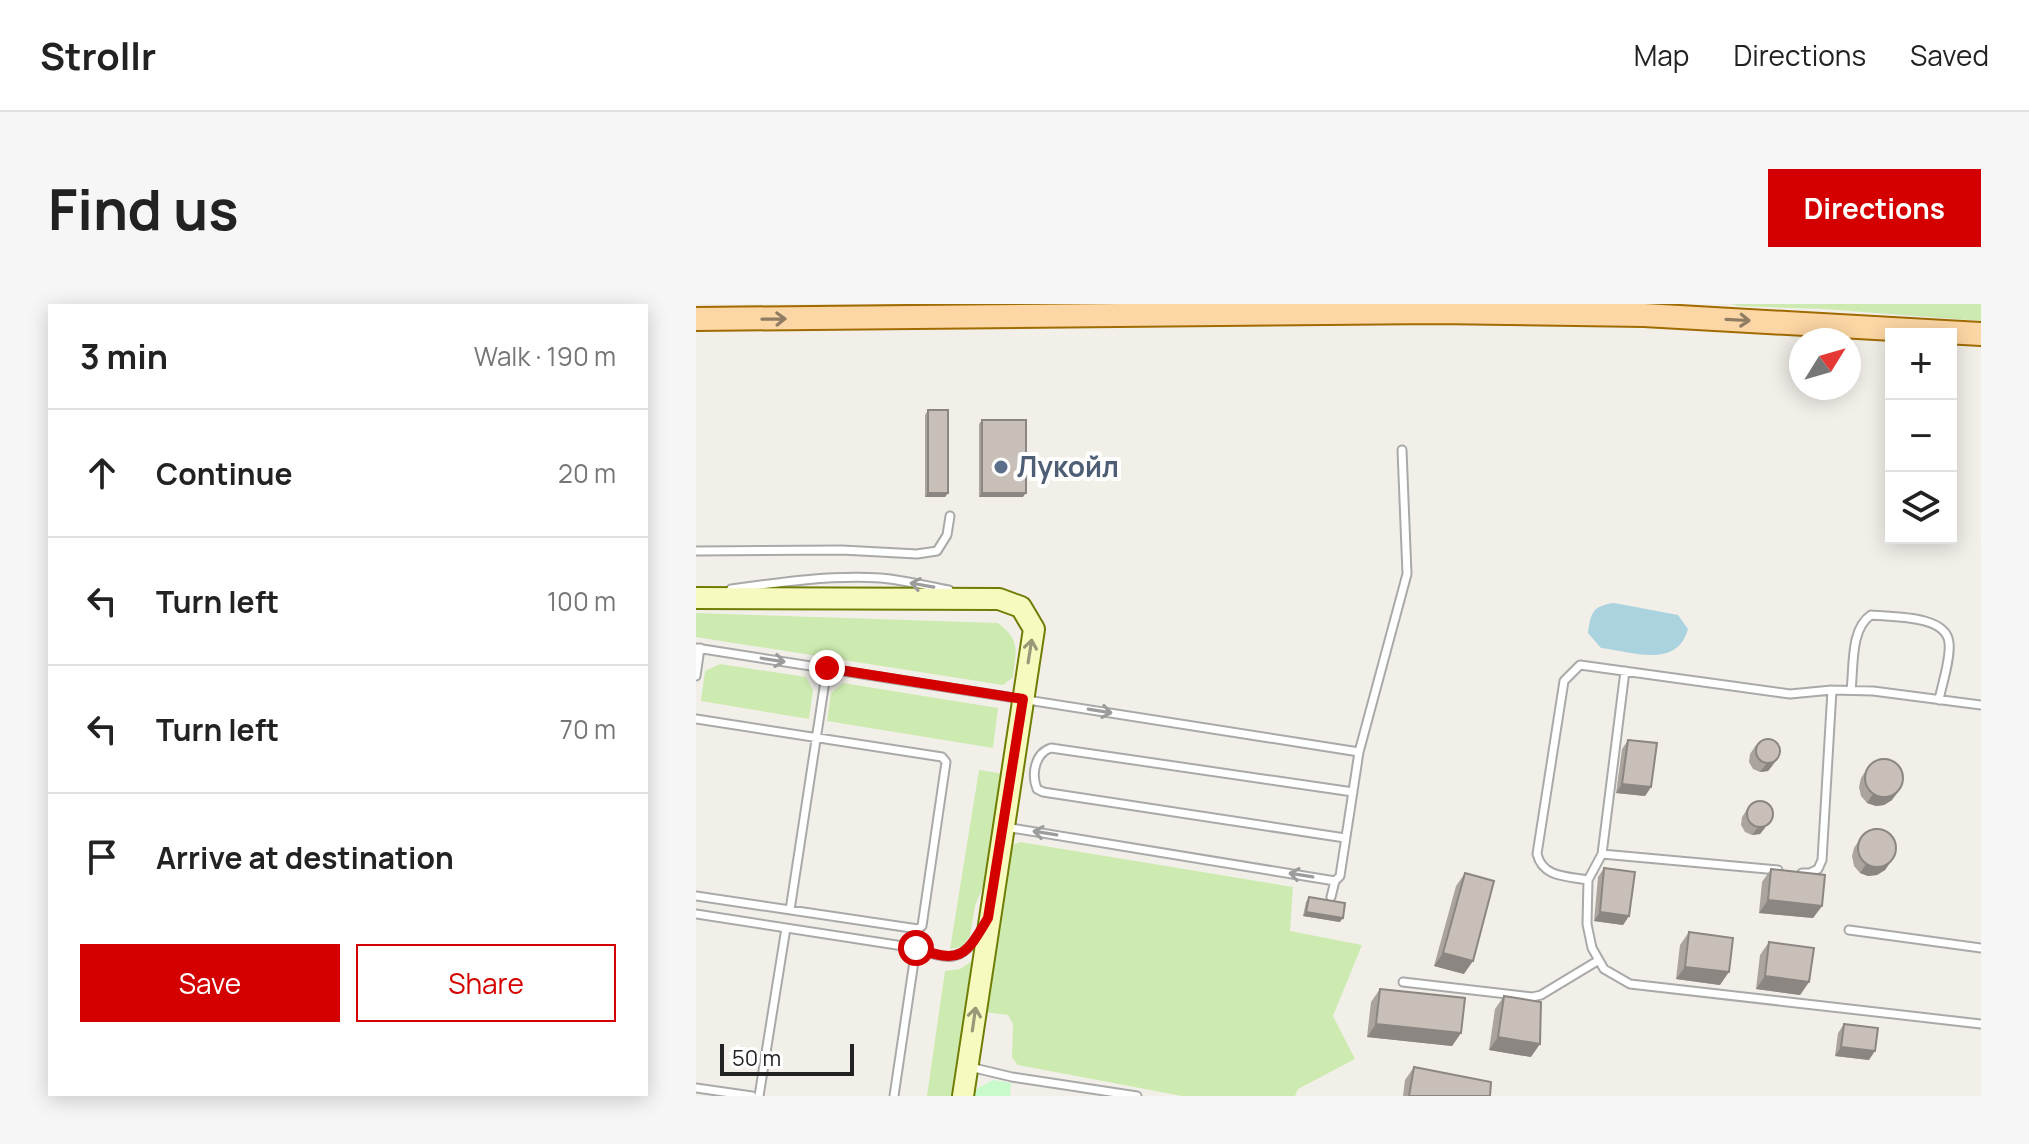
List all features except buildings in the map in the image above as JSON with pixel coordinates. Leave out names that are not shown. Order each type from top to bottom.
[{"type":"main road","points":[[696,319],[1436,312],[1644,315],[1981,334]]},
{"type":"street","points":[[696,596],[999,599],[1021,607],[1034,629],[963,1096]]},
{"type":"lane","points":[[1331,897],[1335,881],[1340,876],[1359,752],[1407,574],[1402,450]]},
{"type":"lane","points":[[696,551],[842,550],[917,554],[937,551],[947,535],[950,516]]},
{"type":"lane","points":[[1851,690],[1858,629],[1871,615],[1933,622],[1944,630],[1950,641],[1939,700]]},
{"type":"lane","points":[[696,676],[698,648],[1359,752]]},
{"type":"lane","points":[[1588,880],[1548,873],[1539,865],[1537,854],[1564,681],[1580,665],[1790,694],[1851,690],[1981,705]]},
{"type":"lane","points":[[790,910],[827,668]]},
{"type":"lane","points":[[1625,671],[1602,854],[1588,880],[1587,924],[1592,948],[1604,969],[1630,984],[1981,1024]]},
{"type":"lane","points":[[1602,854],[1810,873],[1818,869],[1822,860],[1832,690]]},
{"type":"lane","points":[[696,719],[942,757],[946,762],[920,928],[696,896]]},
{"type":"lane","points":[[1345,838],[1043,792],[1037,789],[1034,782],[1038,756],[1051,748],[1353,792]]},
{"type":"lane","points":[[1003,826],[1335,881]]},
{"type":"lane","points":[[696,914],[916,948],[942,958],[957,956],[971,947],[988,918]]},
{"type":"lane","points":[[759,1096],[786,928]]},
{"type":"lane","points":[[1849,930],[1981,948]]},
{"type":"lane","points":[[894,1096],[916,948]]},
{"type":"lane","points":[[1403,982],[1532,997],[1541,995],[1599,960]]},
{"type":"lane","points":[[968,1067],[1012,1077],[1137,1096]]},
{"type":"lane","points":[[696,1088],[752,1096]]},
{"type":"green space","points":[[1731,304],[1981,304],[1981,321],[1739,306]]},
{"type":"green space","points":[[696,613],[998,623],[1014,641],[1013,677],[1003,685],[696,637]]},
{"type":"green space","points":[[720,664],[806,677],[813,690],[809,719],[701,701],[705,671]]},
{"type":"green space","points":[[843,683],[998,708],[993,748],[827,721],[831,693]]},
{"type":"green space","points":[[979,770],[1005,774],[989,872],[975,906],[970,936],[961,947],[950,949]]},
{"type":"green space","points":[[1020,842],[1293,887],[1290,931],[1362,945],[1333,1016],[1355,1059],[1298,1089],[1295,1096],[1182,1096],[1018,1065],[1012,1058],[1013,1024],[1008,1015],[984,1012],[1007,854],[1013,845]]},
{"type":"green space","points":[[972,961],[951,1096],[927,1096],[945,971],[960,969]]},
{"type":"green space","points":[[993,1080],[1011,1083],[1010,1096],[972,1096],[978,1088]]},
{"type":"water","points":[[1614,603],[1678,615],[1688,629],[1682,641],[1664,654],[1601,648],[1588,633],[1590,620],[1601,606]]},
{"type":"place","name":"Лукойл","points":[[1001,467]]},
{"type":"route","points":[[827,668],[1023,699],[988,918],[971,947],[957,956],[942,958],[916,948]]}]
